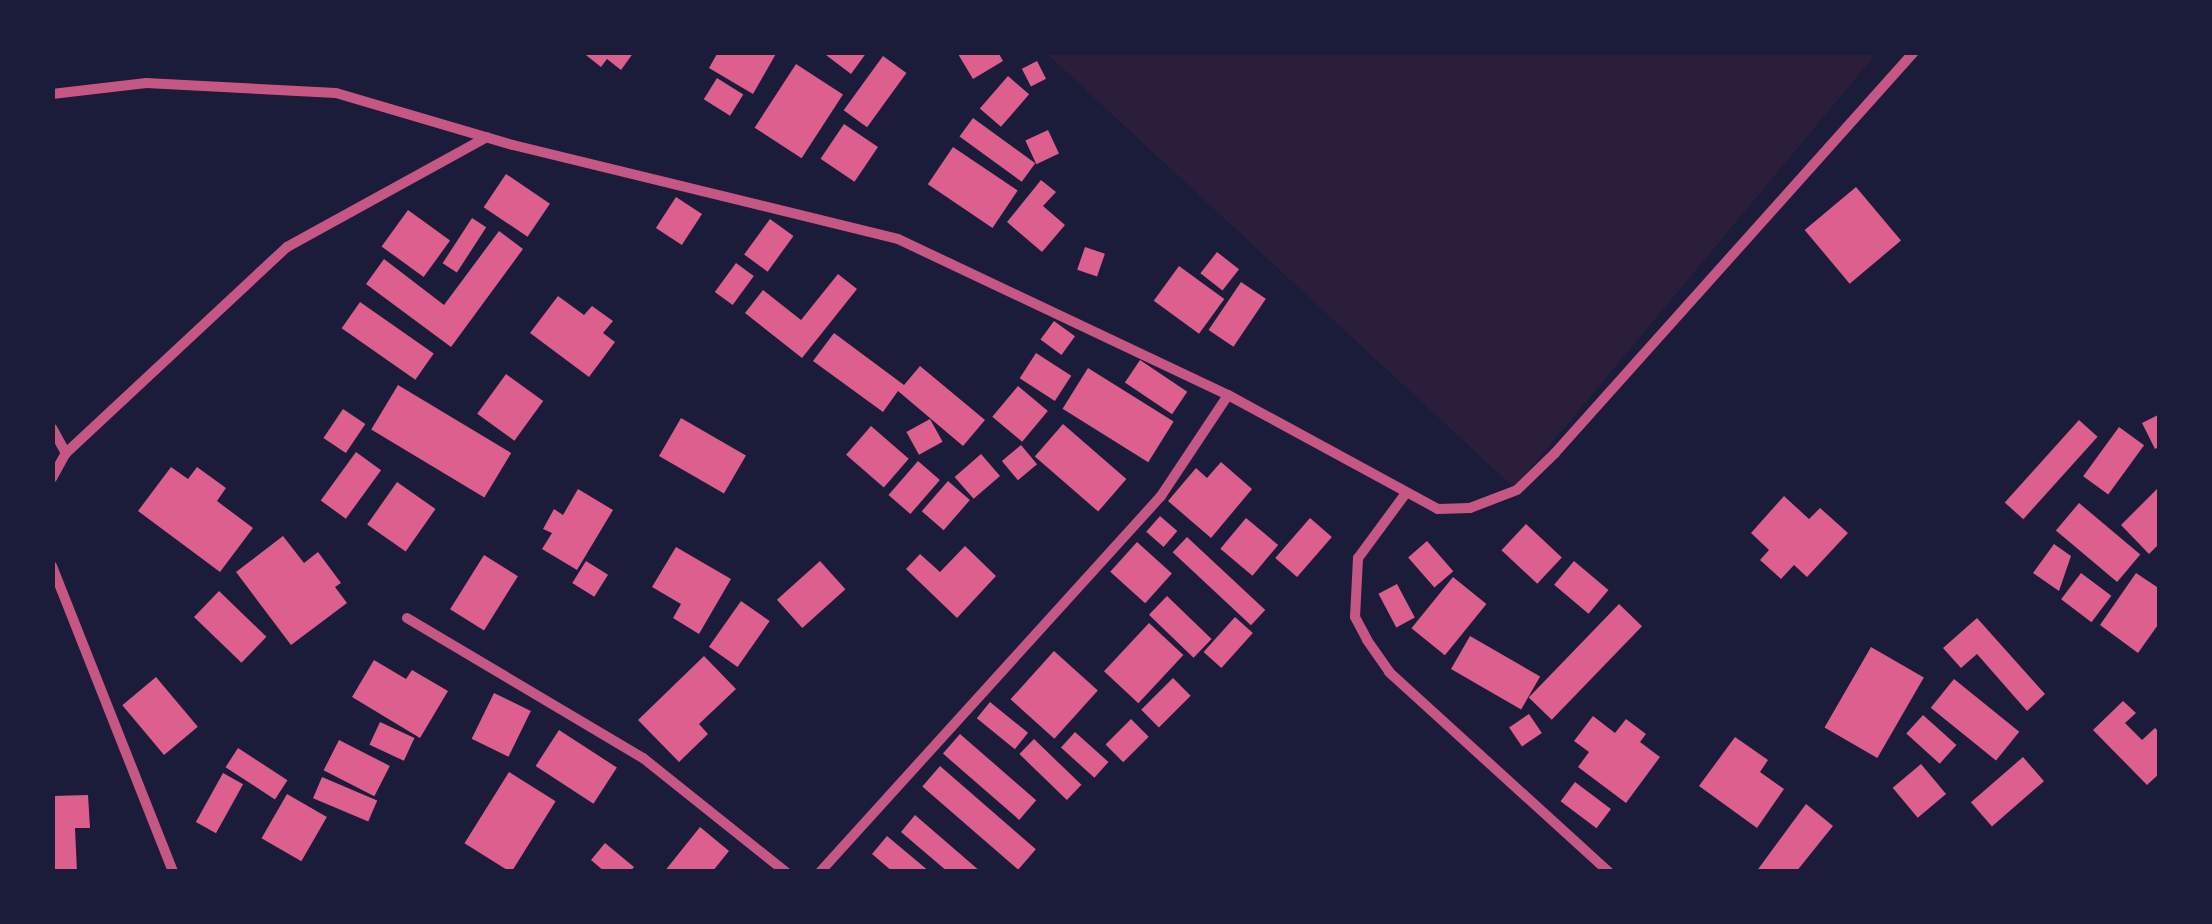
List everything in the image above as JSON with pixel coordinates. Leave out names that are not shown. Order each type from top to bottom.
[{"type":"street","points":[[52,94],[146,83],[336,93],[488,137],[898,239],[1228,395],[1438,509],[1470,508],[1517,490],[1914,52]]},
{"type":"street","points":[[52,478],[66,453],[287,247],[488,137]]},
{"type":"street","points":[[820,872],[1160,496],[1228,395]]},
{"type":"street","points":[[52,428],[66,453]]},
{"type":"street","points":[[1406,493],[1358,558],[1354,617],[1389,672],[1609,872]]},
{"type":"street","points":[[52,566],[173,872]]},
{"type":"street","points":[[407,618],[644,758],[786,872]]},
{"type":"shaded area","points":[[1046,53],[1877,53],[1514,488]]},
{"type":"building","points":[[582,52],[634,52],[621,70],[607,59],[601,67]]},
{"type":"building","points":[[718,52],[777,52],[753,94],[709,68]]},
{"type":"building","points":[[822,52],[867,52],[851,74]]},
{"type":"building","points":[[998,52],[1003,61],[973,79],[958,54]]},
{"type":"building","points":[[883,56],[906,73],[867,127],[844,110]]},
{"type":"building","points":[[1037,61],[1046,79],[1031,87],[1022,69]]},
{"type":"building","points":[[796,64],[843,94],[802,158],[755,128]]},
{"type":"building","points":[[1008,76],[1029,94],[1001,127],[980,108]]},
{"type":"building","points":[[717,78],[743,94],[730,116],[704,99]]},
{"type":"building","points":[[973,118],[1035,163],[1022,182],[959,137]]},
{"type":"building","points":[[844,124],[878,147],[855,182],[821,159]]},
{"type":"building","points":[[1048,130],[1059,154],[1036,164],[1025,141]]},
{"type":"building","points":[[953,147],[1018,191],[993,228],[928,184]]},
{"type":"building","points":[[506,174],[550,204],[528,237],[484,207]]},
{"type":"building","points":[[1041,180],[1056,192],[1043,206],[1065,225],[1042,252],[1007,222]]},
{"type":"building","points":[[1856,187],[1901,241],[1850,284],[1805,230]]},
{"type":"building","points":[[676,197],[702,214],[682,245],[656,228]]},
{"type":"building","points":[[408,210],[450,241],[424,277],[382,246]]},
{"type":"building","points":[[472,218],[486,227],[457,273],[443,263]]},
{"type":"building","points":[[770,219],[793,236],[768,272],[744,255]]},
{"type":"building","points":[[499,231],[523,249],[451,347],[366,284],[384,259],[444,305]]},
{"type":"building","points":[[1085,247],[1105,254],[1097,277],[1077,270]]},
{"type":"building","points":[[1217,252],[1239,269],[1222,291],[1200,273]]},
{"type":"building","points":[[736,263],[754,276],[733,305],[715,292]]},
{"type":"building","points":[[1179,266],[1224,299],[1199,334],[1154,301]]},
{"type":"building","points":[[838,274],[857,289],[802,358],[745,313],[763,290],[801,320]]},
{"type":"building","points":[[1241,282],[1266,299],[1233,347],[1209,330]]},
{"type":"building","points":[[558,296],[584,315],[592,306],[613,321],[603,333],[615,342],[589,377],[530,333]]},
{"type":"building","points":[[360,302],[434,354],[415,380],[342,328]]},
{"type":"building","points":[[1054,321],[1075,336],[1062,355],[1040,340]]},
{"type":"building","points":[[834,333],[904,385],[920,366],[985,420],[963,446],[898,391],[883,412],[813,361]]},
{"type":"building","points":[[1036,353],[1071,376],[1055,401],[1020,378]]},
{"type":"building","points":[[1140,360],[1187,392],[1172,414],[1125,382]]},
{"type":"building","points":[[1088,368],[1174,422],[1148,462],[1063,409]]},
{"type":"building","points":[[506,374],[543,401],[514,441],[477,414]]},
{"type":"building","points":[[398,385],[511,453],[484,498],[371,430]]},
{"type":"building","points":[[1018,386],[1048,411],[1022,442],[992,417]]},
{"type":"building","points":[[343,409],[365,424],[346,453],[323,438]]},
{"type":"building","points":[[2160,414],[2160,446],[2155,449],[2142,423]]},
{"type":"building","points":[[681,418],[746,456],[724,494],[659,456]]},
{"type":"building","points":[[930,419],[943,442],[919,455],[906,432]]},
{"type":"building","points":[[2079,420],[2098,437],[2023,519],[2005,502]]},
{"type":"building","points":[[1063,424],[1126,479],[1098,512],[1035,456]]},
{"type":"building","points":[[871,426],[909,459],[884,487],[846,455]]},
{"type":"building","points":[[2119,427],[2144,445],[2108,495],[2083,476]]},
{"type":"building","points":[[1021,445],[1037,464],[1018,480],[1002,461]]},
{"type":"building","points":[[356,452],[381,470],[346,519],[321,501]]},
{"type":"building","points":[[981,454],[1000,476],[974,499],[955,477]]},
{"type":"building","points":[[918,461],[940,480],[910,514],[888,495]]},
{"type":"building","points":[[1221,462],[1252,489],[1211,538],[1168,501],[1196,468],[1207,478]]},
{"type":"building","points":[[171,467],[188,479],[197,467],[226,488],[217,501],[253,528],[220,572],[138,511]]},
{"type":"building","points":[[948,481],[970,500],[944,530],[922,511]]},
{"type":"building","points":[[397,482],[436,509],[406,552],[367,525]]},
{"type":"building","points":[[578,489],[613,510],[577,570],[542,549],[552,533],[543,529],[554,509],[563,515]]},
{"type":"building","points":[[2157,489],[2160,543],[2149,554],[2121,525]]},
{"type":"building","points":[[1784,496],[1809,519],[1820,508],[1848,533],[1807,577],[1794,565],[1781,579],[1760,560],[1769,550],[1751,533]]},
{"type":"building","points":[[2079,503],[2140,554],[2117,582],[2056,531]]},
{"type":"building","points":[[1160,516],[1177,531],[1164,547],[1146,532]]},
{"type":"building","points":[[1246,518],[1278,545],[1252,576],[1220,549]]},
{"type":"building","points":[[1310,518],[1332,537],[1297,577],[1275,558]]},
{"type":"building","points":[[1526,524],[1562,557],[1537,584],[1501,550]]},
{"type":"building","points":[[283,536],[304,563],[318,552],[341,583],[335,587],[347,603],[291,645],[236,572]]},
{"type":"building","points":[[1187,537],[1265,610],[1251,625],[1173,552]]},
{"type":"building","points":[[1427,541],[1453,571],[1434,588],[1408,557]]},
{"type":"building","points":[[1137,542],[1172,573],[1145,603],[1110,572]]},
{"type":"building","points":[[2054,544],[2071,556],[2059,591],[2033,573]]},
{"type":"building","points":[[965,546],[996,576],[957,618],[906,569],[920,554],[940,572]]},
{"type":"building","points":[[676,547],[731,579],[699,634],[673,618],[681,604],[652,587]]},
{"type":"building","points":[[484,555],[518,576],[484,630],[450,609]]},
{"type":"building","points":[[586,561],[608,575],[594,597],[572,583]]},
{"type":"building","points":[[820,561],[845,589],[802,628],[777,600]]},
{"type":"building","points":[[1574,561],[1608,590],[1589,614],[1554,585]]},
{"type":"building","points":[[2081,573],[2111,596],[2091,622],[2061,599]]},
{"type":"building","points":[[2136,573],[2160,589],[2160,622],[2138,653],[2100,625]]},
{"type":"building","points":[[1453,577],[1486,604],[1445,655],[1411,628]]},
{"type":"building","points":[[1397,584],[1415,618],[1396,627],[1378,594]]},
{"type":"building","points":[[219,591],[266,637],[241,663],[194,617]]},
{"type":"building","points":[[1167,596],[1212,639],[1194,658],[1149,615]]},
{"type":"building","points":[[741,601],[770,621],[738,667],[709,647]]},
{"type":"building","points":[[1619,604],[1642,626],[1552,720],[1529,698]]},
{"type":"building","points":[[1235,617],[1253,633],[1221,668],[1204,652]]},
{"type":"building","points":[[1977,618],[2045,694],[2027,711],[1977,654],[1961,668],[1943,648]]},
{"type":"building","points":[[1149,623],[1183,655],[1138,703],[1104,671]]},
{"type":"building","points":[[1470,636],[1540,676],[1521,709],[1451,669]]},
{"type":"building","points":[[1871,647],[1924,678],[1877,758],[1824,728]]},
{"type":"building","points":[[1054,651],[1098,690],[1054,739],[1011,699]]},
{"type":"building","points":[[704,656],[736,689],[699,724],[708,734],[679,762],[638,720]]},
{"type":"building","points":[[374,660],[406,679],[412,670],[448,691],[420,738],[352,697]]},
{"type":"building","points":[[156,677],[198,727],[164,755],[122,705]]},
{"type":"building","points":[[1173,678],[1191,696],[1159,727],[1141,710]]},
{"type":"building","points":[[1954,679],[2019,732],[1996,761],[1931,708]]},
{"type":"building","points":[[494,693],[531,711],[508,757],[472,739]]},
{"type":"building","points":[[2123,701],[2136,713],[2125,723],[2142,740],[2155,728],[2160,733],[2160,773],[2147,785],[2093,730]]},
{"type":"building","points":[[990,702],[1028,733],[1015,749],[977,718]]},
{"type":"building","points":[[1529,714],[1542,733],[1522,746],[1509,727]]},
{"type":"building","points":[[1923,715],[1956,745],[1940,764],[1906,734]]},
{"type":"building","points":[[1593,716],[1615,733],[1626,719],[1646,734],[1640,742],[1660,757],[1626,803],[1578,767],[1589,752],[1574,741]]},
{"type":"building","points":[[1131,719],[1149,737],[1123,762],[1106,744]]},
{"type":"building","points":[[380,722],[414,738],[404,761],[369,745]]},
{"type":"building","points":[[559,730],[617,768],[593,804],[536,766]]},
{"type":"building","points":[[1075,732],[1108,762],[1094,778],[1061,748]]},
{"type":"building","points":[[960,734],[1036,800],[1019,820],[943,754]]},
{"type":"building","points":[[1735,737],[1768,760],[1760,772],[1784,789],[1757,828],[1699,786]]},
{"type":"building","points":[[1034,739],[1081,785],[1067,800],[1019,754]]},
{"type":"building","points":[[339,740],[390,766],[374,796],[324,770]]},
{"type":"building","points":[[238,748],[287,780],[275,799],[225,767]]},
{"type":"building","points":[[2023,757],[2044,781],[1992,826],[1971,802]]},
{"type":"building","points":[[1921,764],[1946,794],[1918,818],[1893,788]]},
{"type":"building","points":[[940,766],[1036,849],[1018,870],[922,786]]},
{"type":"building","points":[[509,772],[556,801],[511,872],[464,843]]},
{"type":"building","points":[[223,773],[243,784],[216,833],[196,822]]},
{"type":"building","points":[[322,777],[377,800],[368,822],[313,798]]},
{"type":"building","points":[[1575,782],[1611,809],[1596,828],[1561,801]]},
{"type":"building","points":[[287,794],[327,817],[301,861],[262,838]]},
{"type":"building","points":[[88,795],[90,828],[75,828],[77,872],[52,872],[52,796]]},
{"type":"building","points":[[1806,804],[1833,826],[1796,872],[1756,872]]},
{"type":"building","points":[[915,815],[981,872],[948,872],[901,832]]},
{"type":"building","points":[[700,827],[729,851],[712,872],[664,872]]},
{"type":"building","points":[[887,836],[930,872],[893,872],[872,854]]},
{"type":"building","points":[[605,843],[634,867],[630,872],[605,872],[591,860]]}]
